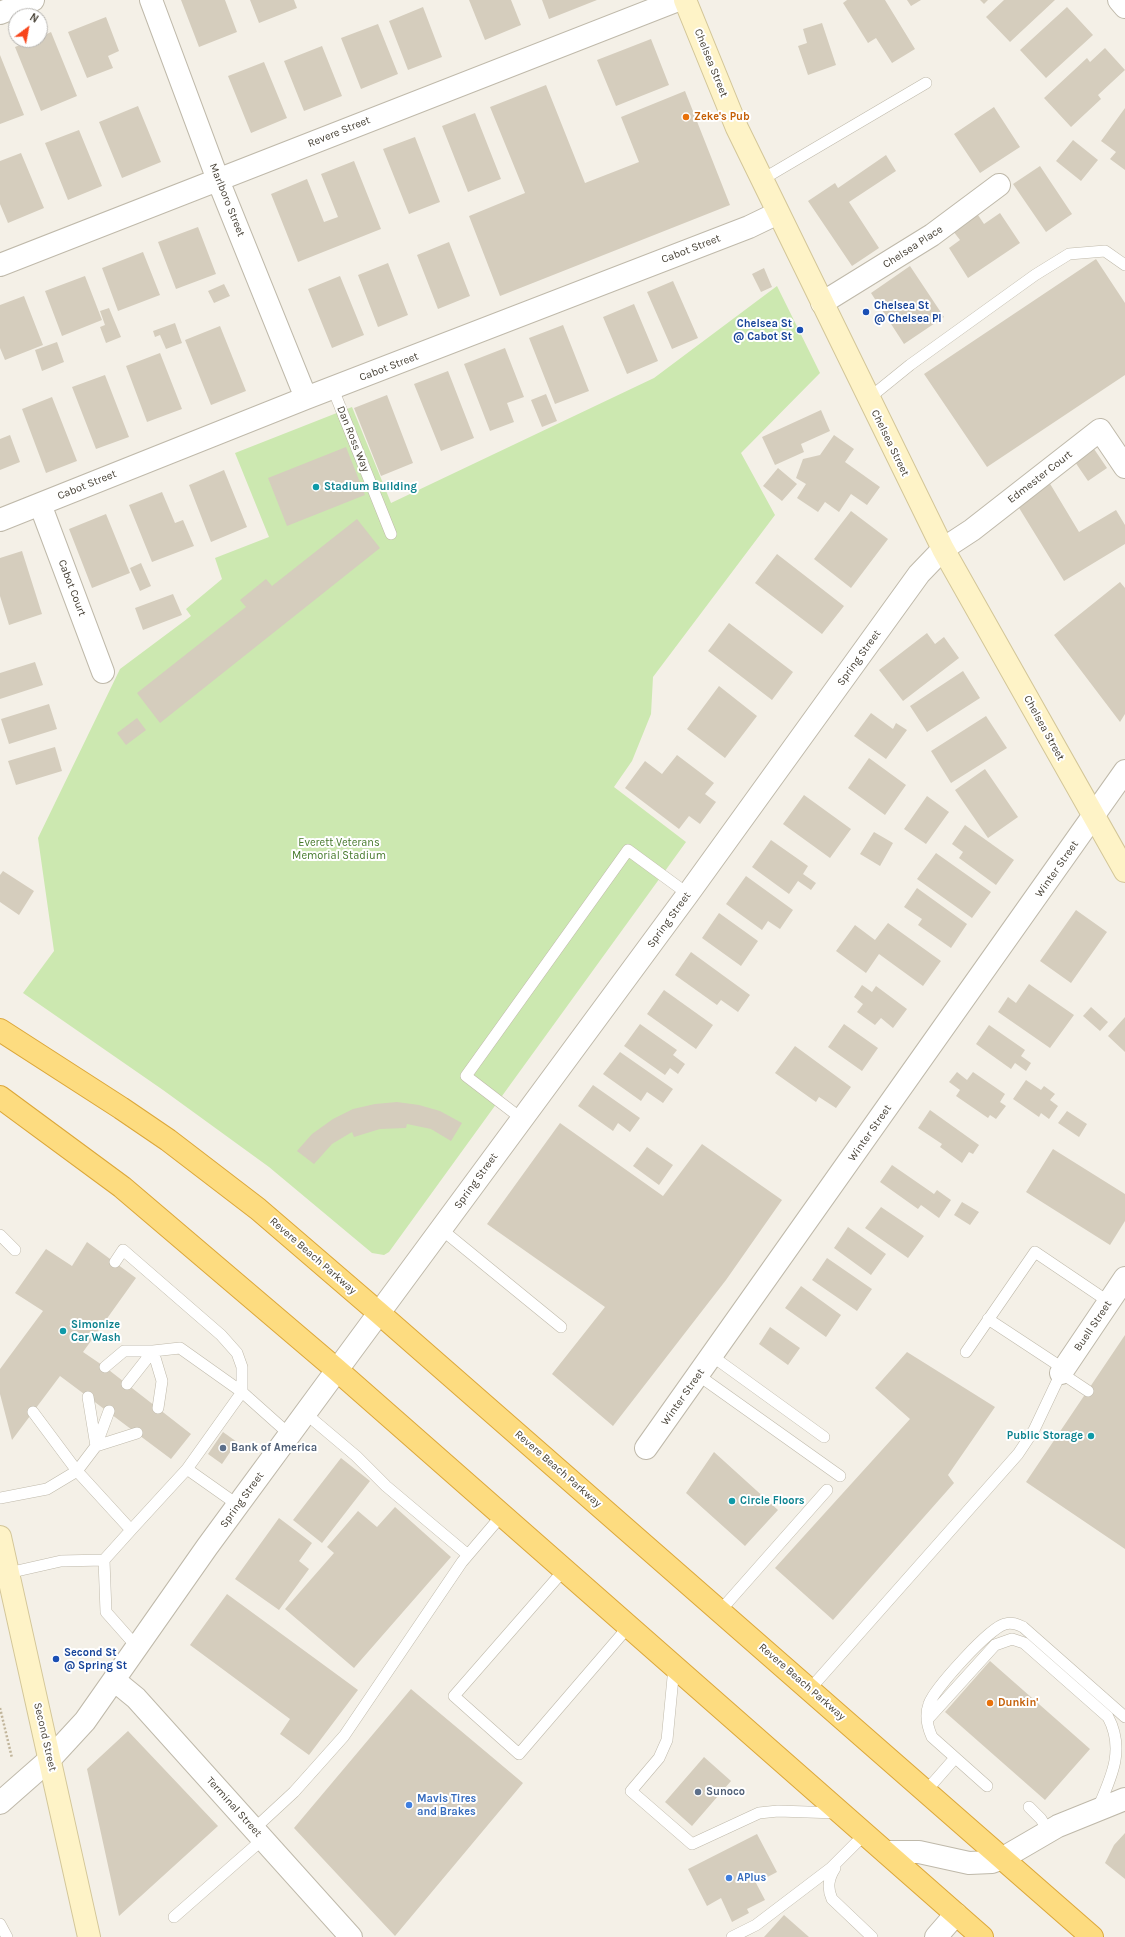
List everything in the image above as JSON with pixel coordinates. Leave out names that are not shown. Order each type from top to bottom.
[{"type":"highway","name":"Revere Beach Parkway","points":[[0,1030],[121,1108],[188,1155],[258,1209],[810,1689],[1092,1937]]},
{"type":"highway","points":[[0,1097],[122,1187],[337,1370],[982,1937]]},
{"type":"main road","name":"Chelsea Street","points":[[685,0],[738,128],[868,399],[943,549],[1125,871]]},
{"type":"main road","name":"Second Street","points":[[0,1537],[89,1937]]},
{"type":"street","points":[[0,13],[33,0]]},
{"type":"street","name":"Marlboro Street","points":[[151,0],[218,180],[306,398]]},
{"type":"street","name":"Revere Street","points":[[0,265],[678,0]]},
{"type":"street","points":[[1119,0],[1125,8]]},
{"type":"street","name":"Chelsea Place","points":[[822,303],[932,235],[999,185]]},
{"type":"street","name":"Cabot Street","points":[[0,520],[306,398],[333,389],[749,227],[778,213]]},
{"type":"street","name":"Edmester Court","points":[[943,549],[972,530],[1100,430],[1125,467]]},
{"type":"street","name":"Cabot Court","points":[[40,504],[104,672]]},
{"type":"street","name":"Spring Street","points":[[0,1803],[50,1759],[72,1736],[114,1680],[289,1434],[688,894],[919,574],[943,549]]},
{"type":"street","name":"Winter Street","points":[[646,1448],[1094,818],[1125,771]]},
{"type":"street","name":"Buell Street","points":[[1063,1371],[1125,1278]]},
{"type":"street","name":"Terminal Street","points":[[114,1680],[136,1698],[351,1937]]},
{"type":"street","points":[[886,1852],[919,1852],[981,1863],[1003,1858],[1048,1831],[1125,1799]]},
{"type":"street","points":[[936,1937],[956,1914]]},
{"type":"lane","points":[[763,179],[926,83]]},
{"type":"lane","points":[[868,399],[910,365],[970,321],[1035,275],[1069,254],[1105,251],[1125,265]]},
{"type":"lane","name":"Dan Ross Way","points":[[333,389],[391,534]]},
{"type":"lane","points":[[522,1119],[466,1076],[628,850],[688,894]]},
{"type":"lane","points":[[441,1228],[562,1327]]},
{"type":"lane","points":[[0,1235],[15,1250]]},
{"type":"lane","points":[[116,1262],[123,1250],[221,1335],[237,1353],[242,1368],[242,1392],[187,1469],[104,1560],[106,1612],[137,1647]]},
{"type":"lane","points":[[966,1352],[1035,1252],[1109,1302]]},
{"type":"lane","points":[[988,1319],[1088,1390]]},
{"type":"lane","points":[[105,1367],[124,1351],[153,1351],[180,1348],[242,1392],[289,1434]]},
{"type":"lane","points":[[127,1384],[153,1351]]},
{"type":"lane","points":[[153,1351],[162,1381],[158,1408]]},
{"type":"lane","points":[[712,1356],[824,1437]]},
{"type":"lane","points":[[810,1689],[1018,1454],[1034,1430],[1049,1396],[1063,1371]]},
{"type":"lane","points":[[698,1375],[840,1476]]},
{"type":"lane","points":[[88,1397],[96,1446]]},
{"type":"lane","points":[[0,1498],[47,1489],[77,1471],[96,1446],[109,1411]]},
{"type":"lane","points":[[33,1412],[77,1471],[131,1530]]},
{"type":"lane","points":[[305,1413],[356,1456],[386,1486],[468,1555]]},
{"type":"lane","points":[[96,1446],[137,1433]]},
{"type":"lane","points":[[187,1469],[238,1505]]},
{"type":"lane","points":[[720,1611],[827,1490]]},
{"type":"lane","points":[[174,1917],[258,1834],[352,1726],[468,1555],[502,1515]]},
{"type":"lane","points":[[8,1573],[61,1561],[104,1560]]},
{"type":"lane","points":[[564,1570],[454,1696],[513,1749],[519,1754],[629,1626]]},
{"type":"lane","points":[[987,1786],[932,1737],[927,1720],[928,1705],[934,1694],[989,1633],[997,1627],[1012,1623],[1029,1631],[1125,1717]]},
{"type":"lane","points":[[927,1720],[994,1645],[1012,1640],[1024,1643],[1108,1717],[1116,1730],[1120,1743],[1119,1757],[1098,1809]]},
{"type":"lane","points":[[674,1666],[667,1740],[659,1758],[631,1791],[692,1844],[759,1813],[778,1811],[841,1813]]},
{"type":"lane","points":[[926,1791],[955,1758]]},
{"type":"lane","points":[[1029,1807],[1041,1819],[1048,1831]]},
{"type":"lane","points":[[732,1937],[756,1925],[838,1862],[865,1834]]},
{"type":"lane","points":[[838,1862],[828,1880],[829,1893],[832,1899],[872,1937]]},
{"type":"lane","points":[[0,1924],[7,1937]]},
{"type":"path","points":[[0,1708],[19,1786]]},
{"type":"green space","name":"Everett Veterans Memorial Stadium","points":[[777,286],[820,373],[741,453],[775,515],[653,677],[651,714],[632,761],[614,787],[686,842],[389,1252],[384,1255],[372,1253],[269,1167],[163,1090],[23,993],[54,951],[38,838],[120,669],[191,616],[186,609],[222,579],[215,558],[269,537],[235,453],[352,407],[391,503],[654,378]]},
{"type":"building","points":[[181,0],[225,0],[237,32],[199,47]]},
{"type":"building","points":[[250,0],[294,0],[297,8],[259,23]]},
{"type":"building","points":[[469,0],[511,0],[521,25],[485,40]]},
{"type":"building","points":[[542,0],[597,0],[549,19]]},
{"type":"building","points":[[847,0],[885,0],[915,49],[892,63],[876,38],[868,43],[843,3]]},
{"type":"building","points":[[907,0],[921,0],[911,6]]},
{"type":"building","points":[[980,0],[988,0],[984,4]]},
{"type":"building","points":[[1004,0],[1055,0],[1010,42],[986,17]]},
{"type":"building","points":[[423,7],[442,57],[408,70],[389,21]]},
{"type":"building","points":[[1067,7],[1093,35],[1046,78],[1020,50]]},
{"type":"building","points":[[106,17],[119,51],[108,56],[113,68],[87,78],[68,32]]},
{"type":"building","points":[[822,23],[836,65],[808,75],[798,46],[807,43],[803,29]]},
{"type":"building","points":[[378,24],[398,74],[361,89],[341,38]]},
{"type":"building","points":[[51,32],[77,96],[41,111],[15,48],[48,48],[48,33]]},
{"type":"building","points":[[651,39],[669,85],[616,106],[597,60]]},
{"type":"building","points":[[322,46],[342,96],[304,111],[284,61]]},
{"type":"building","points":[[1105,48],[1125,70],[1098,95],[1101,99],[1071,127],[1044,98],[1087,58],[1090,62]]},
{"type":"building","points":[[0,55],[24,115],[0,124]]},
{"type":"building","points":[[264,62],[287,118],[251,133],[228,76]]},
{"type":"building","points":[[546,85],[585,183],[639,162],[621,117],[685,91],[730,205],[500,296],[469,216],[525,193],[490,107]]},
{"type":"building","points":[[138,106],[161,162],[122,178],[99,122]]},
{"type":"building","points":[[994,107],[1020,147],[980,173],[954,134]]},
{"type":"building","points":[[1125,108],[1125,170],[1110,159],[1116,152],[1101,141]]},
{"type":"building","points":[[475,113],[501,179],[468,192],[442,126]]},
{"type":"building","points":[[79,130],[102,186],[68,200],[45,143]]},
{"type":"building","points":[[415,137],[440,202],[409,214],[383,149]]},
{"type":"building","points":[[1073,140],[1098,160],[1081,181],[1056,161]]},
{"type":"building","points":[[21,153],[44,208],[8,223],[0,204],[0,161]]},
{"type":"building","points":[[886,155],[896,171],[849,202],[879,248],[852,266],[808,201],[835,183],[838,188]]},
{"type":"building","points":[[354,161],[381,229],[298,262],[271,194],[307,179],[324,222],[338,217],[321,174]]},
{"type":"building","points":[[1040,166],[1072,214],[1046,232],[1013,184]]},
{"type":"building","points":[[1000,213],[1020,243],[968,278],[949,248],[960,240],[953,231],[978,215],[984,224]]},
{"type":"building","points":[[198,227],[216,274],[176,289],[158,242]]},
{"type":"building","points":[[449,242],[470,296],[438,309],[417,255]]},
{"type":"building","points":[[143,252],[160,295],[118,311],[102,268]]},
{"type":"building","points":[[1096,259],[1125,303],[1125,375],[987,467],[924,374]]},
{"type":"building","points":[[388,263],[408,315],[378,327],[358,275]]},
{"type":"building","points":[[910,266],[944,317],[904,344],[871,293]]},
{"type":"building","points":[[764,268],[772,287],[761,292],[752,274]]},
{"type":"building","points":[[85,276],[102,320],[62,336],[45,291]]},
{"type":"building","points":[[340,276],[364,335],[332,348],[308,289]]},
{"type":"building","points":[[673,281],[698,338],[672,349],[647,292]]},
{"type":"building","points":[[224,284],[230,296],[214,303],[208,291]]},
{"type":"building","points":[[24,296],[43,345],[5,360],[0,348],[0,305]]},
{"type":"building","points":[[634,304],[658,361],[627,374],[603,317]]},
{"type":"building","points":[[109,308],[121,337],[106,343],[100,327],[105,325],[100,311]]},
{"type":"building","points":[[175,323],[182,343],[166,349],[160,335],[155,337],[153,331]]},
{"type":"building","points":[[563,325],[589,391],[555,404],[529,338]]},
{"type":"building","points":[[220,326],[246,391],[211,405],[185,340]]},
{"type":"building","points":[[57,342],[64,362],[42,371],[35,350]]},
{"type":"building","points":[[505,348],[524,397],[507,403],[514,422],[490,431],[464,364]]},
{"type":"building","points":[[160,353],[182,409],[147,422],[126,366]]},
{"type":"building","points":[[448,371],[474,438],[441,451],[414,384]]},
{"type":"building","points":[[105,375],[129,437],[96,449],[72,387]]},
{"type":"building","points":[[546,394],[557,421],[542,427],[531,400]]},
{"type":"building","points":[[387,395],[413,463],[381,476],[354,408]]},
{"type":"building","points":[[52,397],[77,461],[46,473],[22,409]]},
{"type":"building","points":[[821,410],[830,431],[801,444],[804,452],[775,465],[762,437]]},
{"type":"building","points":[[10,435],[20,462],[0,470],[0,439]]},
{"type":"building","points":[[834,435],[854,449],[845,462],[880,487],[867,505],[851,494],[839,512],[825,502],[818,512],[797,498],[806,484],[796,478],[803,459],[820,455]]},
{"type":"building","points":[[1092,446],[1107,468],[1088,481],[1073,459]]},
{"type":"building","name":"Stadium Building","points":[[346,447],[365,495],[287,526],[268,478]]},
{"type":"building","points":[[778,468],[797,484],[782,501],[763,486]]},
{"type":"building","points":[[224,470],[247,527],[211,542],[189,485]]},
{"type":"building","points":[[1046,477],[1079,532],[1116,510],[1125,525],[1125,544],[1064,581],[1016,503]]},
{"type":"building","points":[[162,492],[175,523],[183,520],[194,546],[152,562],[129,505]]},
{"type":"building","points":[[851,511],[888,539],[851,588],[814,559]]},
{"type":"building","points":[[106,514],[130,573],[92,588],[69,529]]},
{"type":"building","points":[[357,519],[380,548],[160,723],[137,693],[246,607],[240,600],[266,579],[272,586]]},
{"type":"building","points":[[22,551],[42,614],[9,625],[0,596],[0,558]]},
{"type":"building","points":[[777,554],[844,606],[822,634],[755,583]]},
{"type":"building","points":[[141,563],[151,586],[140,591],[130,568]]},
{"type":"building","points":[[1120,582],[1125,588],[1125,714],[1120,722],[1054,635]]},
{"type":"building","points":[[173,594],[182,615],[143,630],[135,608]]},
{"type":"building","points":[[729,623],[793,672],[772,700],[708,651]]},
{"type":"building","points":[[927,633],[935,644],[944,637],[959,658],[903,701],[879,670]]},
{"type":"building","points":[[35,662],[43,685],[0,699],[0,673]]},
{"type":"building","points":[[963,671],[980,698],[927,732],[910,706]]},
{"type":"building","points":[[719,686],[757,716],[725,758],[687,729]]},
{"type":"building","points":[[49,704],[57,729],[9,744],[1,719]]},
{"type":"building","points":[[871,713],[893,729],[896,723],[907,730],[886,759],[854,736]]},
{"type":"building","points":[[986,716],[1007,748],[951,783],[931,751]]},
{"type":"building","points":[[137,718],[146,730],[126,745],[117,733]]},
{"type":"building","points":[[55,747],[62,771],[16,785],[8,761]]},
{"type":"building","points":[[677,755],[714,783],[705,794],[716,802],[700,824],[689,816],[679,829],[625,788],[645,761],[662,774]]},
{"type":"building","points":[[869,758],[906,785],[885,815],[848,788]]},
{"type":"building","points":[[985,769],[1018,817],[988,838],[955,790]]},
{"type":"building","points":[[804,795],[851,829],[830,858],[783,824]]},
{"type":"building","points":[[927,796],[949,812],[926,844],[904,829]]},
{"type":"building","points":[[965,825],[1014,860],[996,885],[959,858],[963,852],[952,844]]},
{"type":"building","points":[[874,832],[893,843],[880,866],[860,854]]},
{"type":"building","points":[[771,840],[808,866],[803,874],[816,883],[811,890],[798,881],[789,894],[752,867]]},
{"type":"building","points":[[936,853],[991,892],[972,918],[917,879]]},
{"type":"building","points":[[3,871],[34,891],[19,915],[0,902],[0,875]]},
{"type":"building","points":[[746,876],[793,910],[780,929],[768,921],[762,930],[726,904]]},
{"type":"building","points":[[917,888],[967,924],[951,948],[918,925],[922,919],[904,907]]},
{"type":"building","points":[[1076,910],[1107,932],[1071,983],[1040,961]]},
{"type":"building","points":[[719,913],[758,941],[741,966],[702,938]]},
{"type":"building","points":[[888,923],[941,961],[923,986],[879,954],[866,973],[836,951],[855,925],[875,940]]},
{"type":"building","points":[[691,952],[750,995],[738,1012],[721,1000],[717,1005],[675,975]]},
{"type":"building","points":[[1029,984],[1074,1015],[1050,1048],[998,1012],[1008,997],[1016,1003]]},
{"type":"building","points":[[862,985],[872,992],[876,986],[907,1009],[893,1028],[881,1018],[875,1025],[857,1012],[863,1004],[854,997]]},
{"type":"building","points":[[664,990],[713,1025],[696,1049],[647,1014]]},
{"type":"building","points":[[1091,1007],[1108,1022],[1100,1031],[1083,1016]]},
{"type":"building","points":[[1125,1017],[1125,1052],[1108,1036]]},
{"type":"building","points":[[640,1024],[677,1050],[673,1055],[685,1064],[678,1074],[670,1068],[665,1075],[624,1046]]},
{"type":"building","points":[[844,1024],[878,1048],[862,1071],[828,1047]]},
{"type":"building","points":[[989,1025],[1025,1050],[1021,1056],[1031,1063],[1026,1071],[1015,1063],[1011,1069],[976,1044]]},
{"type":"building","points":[[795,1046],[851,1087],[836,1108],[819,1097],[816,1102],[775,1073]]},
{"type":"building","points":[[620,1052],[673,1089],[663,1103],[647,1092],[641,1101],[603,1074]]},
{"type":"building","points":[[957,1072],[967,1080],[973,1072],[1005,1094],[1000,1102],[1006,1106],[996,1119],[990,1115],[988,1118],[956,1096],[960,1090],[949,1082]]},
{"type":"building","points":[[1026,1080],[1041,1090],[1044,1086],[1055,1094],[1050,1100],[1058,1106],[1049,1119],[1041,1113],[1039,1117],[1013,1099]]},
{"type":"building","points":[[593,1085],[640,1118],[630,1132],[618,1123],[613,1131],[578,1106]]},
{"type":"building","points":[[397,1102],[419,1105],[440,1111],[462,1123],[451,1141],[431,1129],[407,1124],[406,1128],[380,1129],[354,1137],[352,1132],[332,1144],[314,1164],[297,1151],[312,1134],[333,1119],[353,1109],[375,1104]]},
{"type":"building","points":[[930,1110],[979,1145],[973,1154],[969,1152],[962,1163],[940,1147],[942,1144],[918,1128]]},
{"type":"building","points":[[1067,1111],[1087,1124],[1079,1137],[1058,1123]]},
{"type":"building","points":[[560,1123],[663,1196],[702,1144],[782,1200],[726,1280],[613,1426],[552,1374],[605,1307],[487,1224]]},
{"type":"building","points":[[647,1147],[673,1165],[659,1185],[633,1166]]},
{"type":"building","points":[[1053,1149],[1125,1194],[1125,1221],[1110,1245],[1026,1192]]},
{"type":"building","points":[[892,1165],[934,1194],[937,1190],[951,1200],[939,1218],[921,1205],[918,1209],[880,1182]]},
{"type":"building","points":[[962,1202],[979,1212],[970,1225],[954,1215]]},
{"type":"building","points":[[881,1207],[924,1236],[908,1258],[865,1228]]},
{"type":"building","points":[[848,1227],[886,1254],[871,1275],[834,1248]]},
{"type":"building","name":"Simonize Car Wash","points":[[87,1242],[136,1278],[83,1352],[105,1367],[191,1434],[171,1459],[60,1376],[12,1440],[0,1394],[0,1369],[43,1311],[15,1293],[46,1249],[72,1266]]},
{"type":"building","points":[[827,1258],[872,1289],[857,1311],[812,1280]]},
{"type":"building","points":[[801,1286],[841,1315],[826,1337],[785,1308]]},
{"type":"building","points":[[770,1327],[800,1348],[788,1365],[759,1344]]},
{"type":"building","name":"Public Storage","points":[[1125,1335],[1125,1549],[1026,1482]]},
{"type":"building","points":[[907,1352],[995,1407],[948,1475],[954,1483],[833,1620],[775,1568],[910,1419],[875,1388]]},
{"type":"building","name":"Bank of America","points":[[223,1432],[237,1442],[222,1464],[208,1454]]},
{"type":"building","name":"Circle Floors","points":[[714,1452],[778,1510],[745,1546],[686,1493]]},
{"type":"building","points":[[341,1458],[370,1481],[322,1543],[293,1520]]},
{"type":"building","points":[[395,1507],[451,1557],[354,1668],[285,1609],[334,1553],[327,1547],[358,1511],[377,1527]]},
{"type":"building","points":[[279,1518],[312,1543],[299,1561],[309,1569],[279,1610],[235,1579]]},
{"type":"building","points":[[227,1594],[358,1690],[309,1755],[280,1734],[290,1719],[190,1645]]},
{"type":"building","points":[[990,1661],[1090,1749],[1045,1800],[945,1712]]},
{"type":"building","name":"Mavis Tires and Brakes","points":[[411,1689],[523,1783],[395,1936],[294,1828]]},
{"type":"building","points":[[128,1731],[218,1826],[119,1916],[87,1769]]},
{"type":"building","name":"Sunoco","points":[[704,1757],[731,1781],[692,1826],[665,1802]]},
{"type":"building","points":[[1125,1833],[1125,1879],[1105,1863],[1114,1845]]},
{"type":"building","name":"APlus","points":[[757,1834],[777,1872],[756,1883],[765,1900],[747,1909],[749,1913],[732,1922],[721,1898],[707,1906],[688,1869]]},
{"type":"building","points":[[784,1915],[809,1937],[764,1937]]},
{"type":"place","name":"Zeke's Pub","points":[[686,117]]},
{"type":"place","name":"Chelsea St @ Chelsea Pl","points":[[866,312]]},
{"type":"place","name":"Chelsea St @ Cabot St","points":[[800,330]]},
{"type":"place","name":"Stadium Building","points":[[316,487]]},
{"type":"place","name":"Simonize Car Wash","points":[[63,1331]]},
{"type":"place","name":"Public Storage","points":[[1091,1436]]},
{"type":"place","name":"Bank of America","points":[[223,1448]]},
{"type":"place","name":"Circle Floors","points":[[732,1501]]},
{"type":"place","name":"Second St @ Spring St","points":[[56,1659]]},
{"type":"place","name":"Dunkin'","points":[[990,1703]]},
{"type":"place","name":"Sunoco","points":[[698,1792]]},
{"type":"place","name":"Mavis Tires and Brakes","points":[[409,1805]]},
{"type":"place","name":"APlus","points":[[729,1878]]}]
